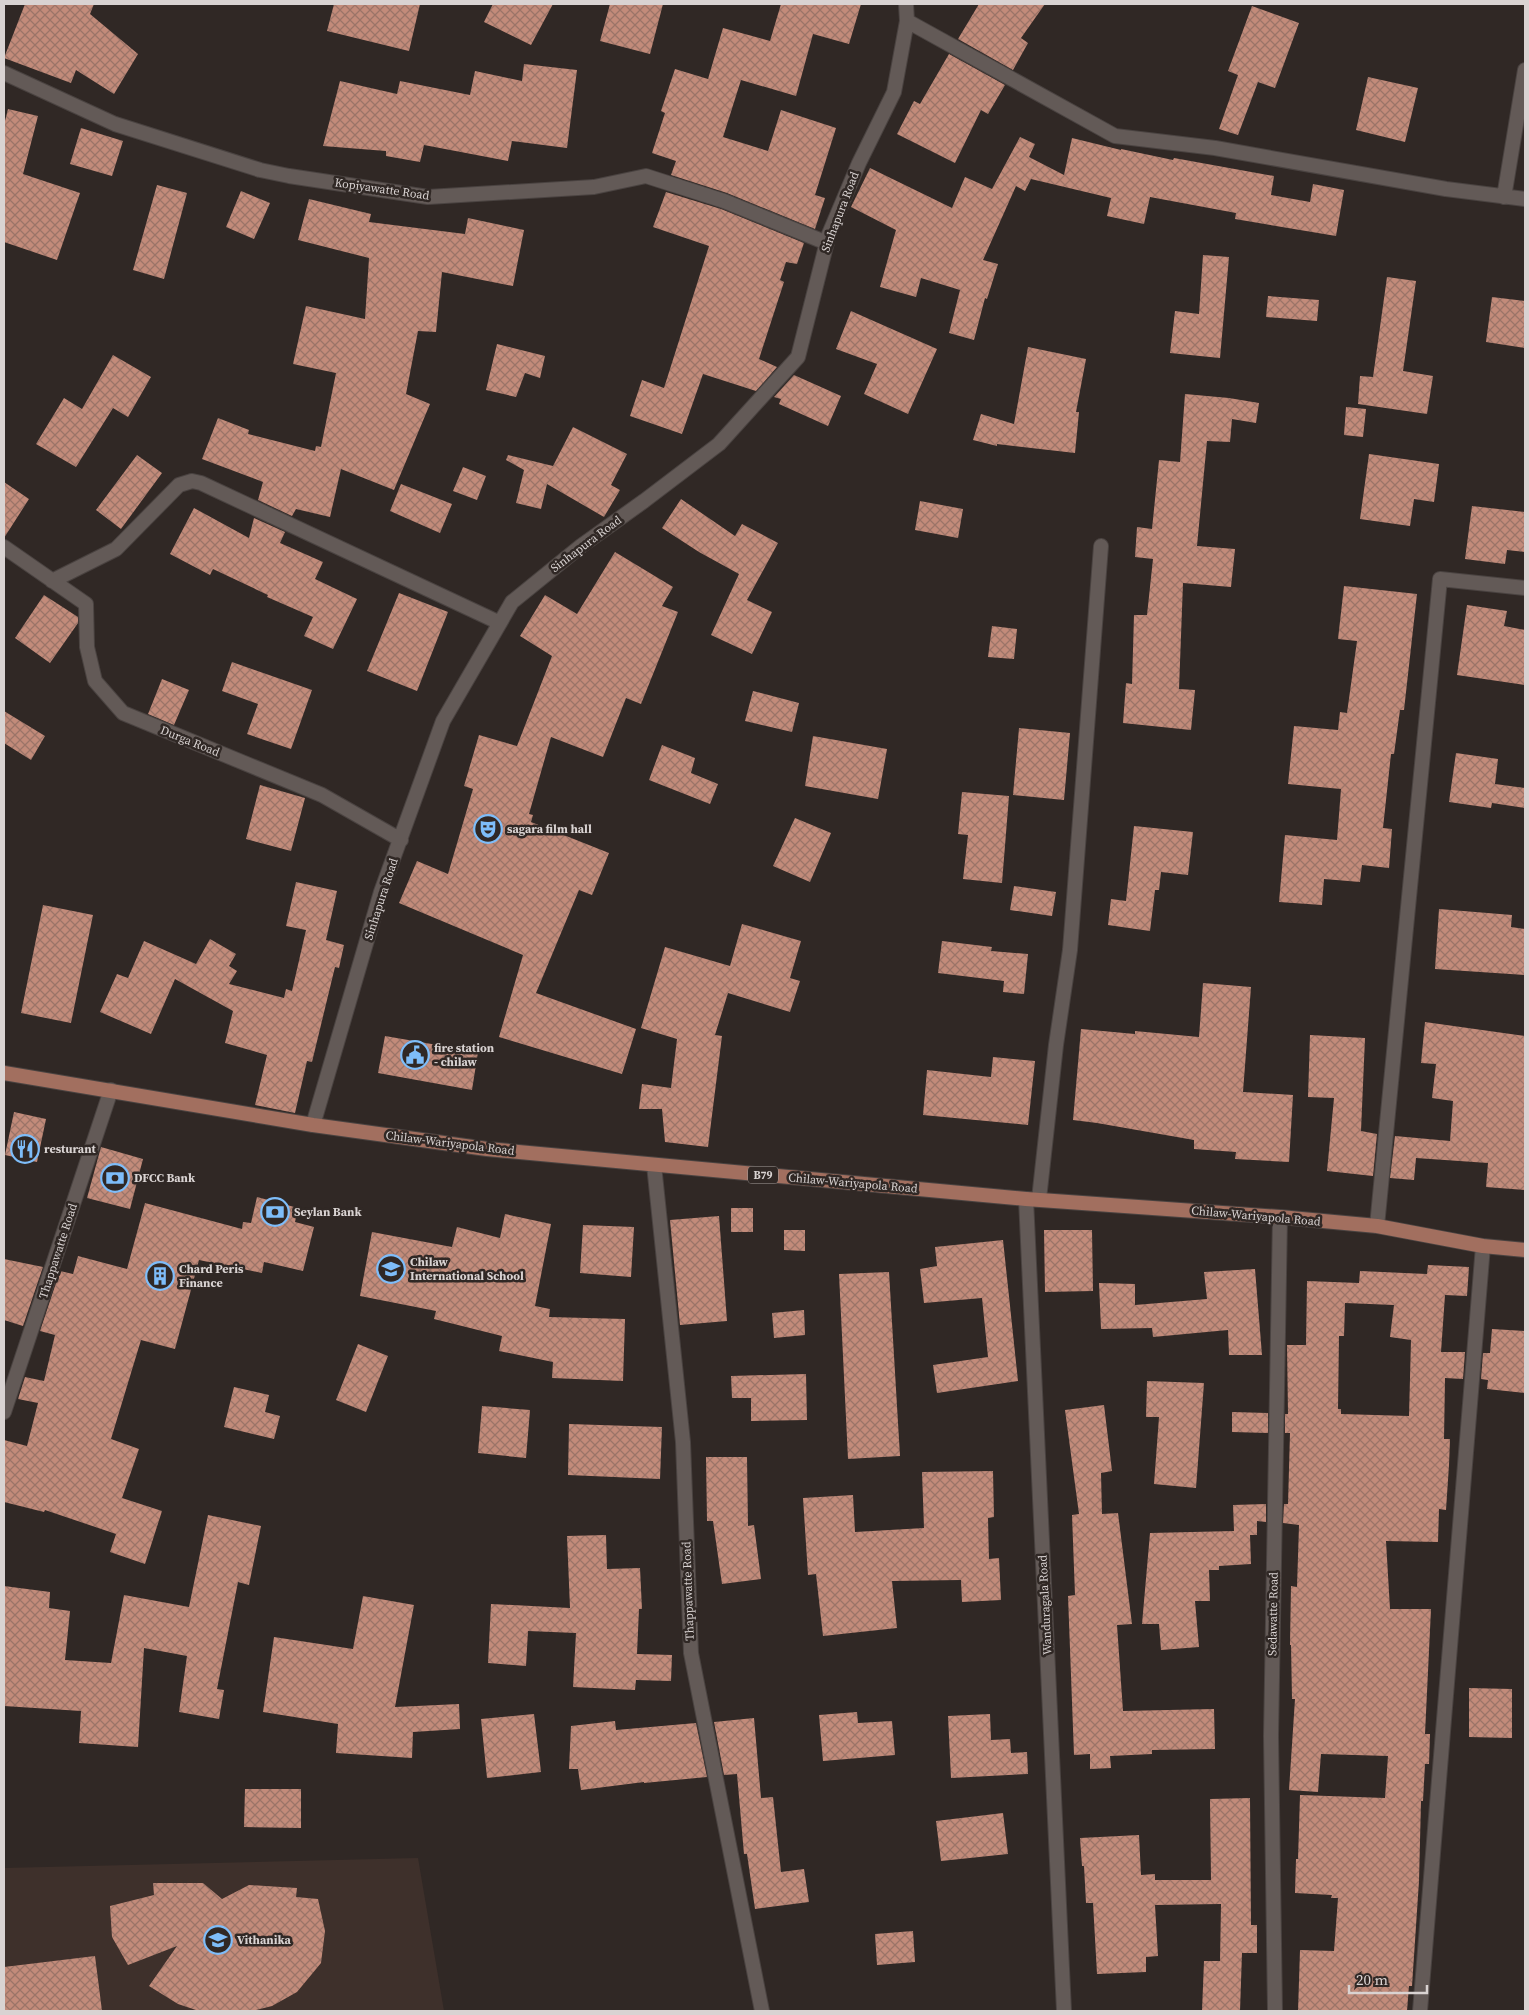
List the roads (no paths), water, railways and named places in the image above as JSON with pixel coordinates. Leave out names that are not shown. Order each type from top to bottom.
[{"type":"main road","name":"Chilaw-Wariyapola Road","points":[[4,1073],[313,1125],[487,1149],[1032,1199],[1377,1226],[1483,1246],[1525,1250]]},
{"type":"street","name":"Sinhapura Road","points":[[313,1125],[382,892],[443,721],[512,602],[581,546],[720,444],[798,357],[827,243],[859,164],[894,92],[907,21],[906,4]]},
{"type":"street","points":[[907,21],[1115,136],[1214,148],[1446,189],[1525,199]]},
{"type":"street","points":[[1504,197],[1525,70]]},
{"type":"street","name":"Kopiyawatte Road","points":[[4,73],[115,124],[260,170],[289,176],[428,197],[594,187],[646,176],[724,201],[827,243]]},
{"type":"street","points":[[4,547],[52,581],[116,549],[179,485],[192,481],[201,483],[500,623]]},
{"type":"street","name":"Wanduragala Road","points":[[1064,2011],[1032,1199],[1070,950],[1101,546]]},
{"type":"street","points":[[1377,1226],[1440,579],[1525,588]]},
{"type":"street","name":"Durga Road","points":[[52,581],[86,604],[87,647],[95,681],[123,713],[322,795],[401,840]]},
{"type":"street","name":"Thappawatte Road","points":[[4,1412],[111,1090]]},
{"type":"street","name":"Thappawatte Road","points":[[654,1165],[683,1442],[690,1652],[762,2011]]},
{"type":"street","name":"Sedawatte Road","points":[[1275,2011],[1271,1736],[1280,1217]]},
{"type":"street","points":[[1420,2011],[1483,1246]]},
{"type":"place","name":"sagara film hall","points":[[488,829]]},
{"type":"place","name":"fire station - chilaw","points":[[415,1055]]},
{"type":"place","name":"resturant","points":[[25,1149]]},
{"type":"place","name":"DFCC Bank","points":[[115,1178]]},
{"type":"place","name":"Seylan Bank","points":[[275,1212]]},
{"type":"place","name":"Chilaw International School","points":[[391,1269]]},
{"type":"place","name":"Chard Peris Finance","points":[[160,1276]]},
{"type":"place","name":"Vithanika","points":[[218,1940]]}]
